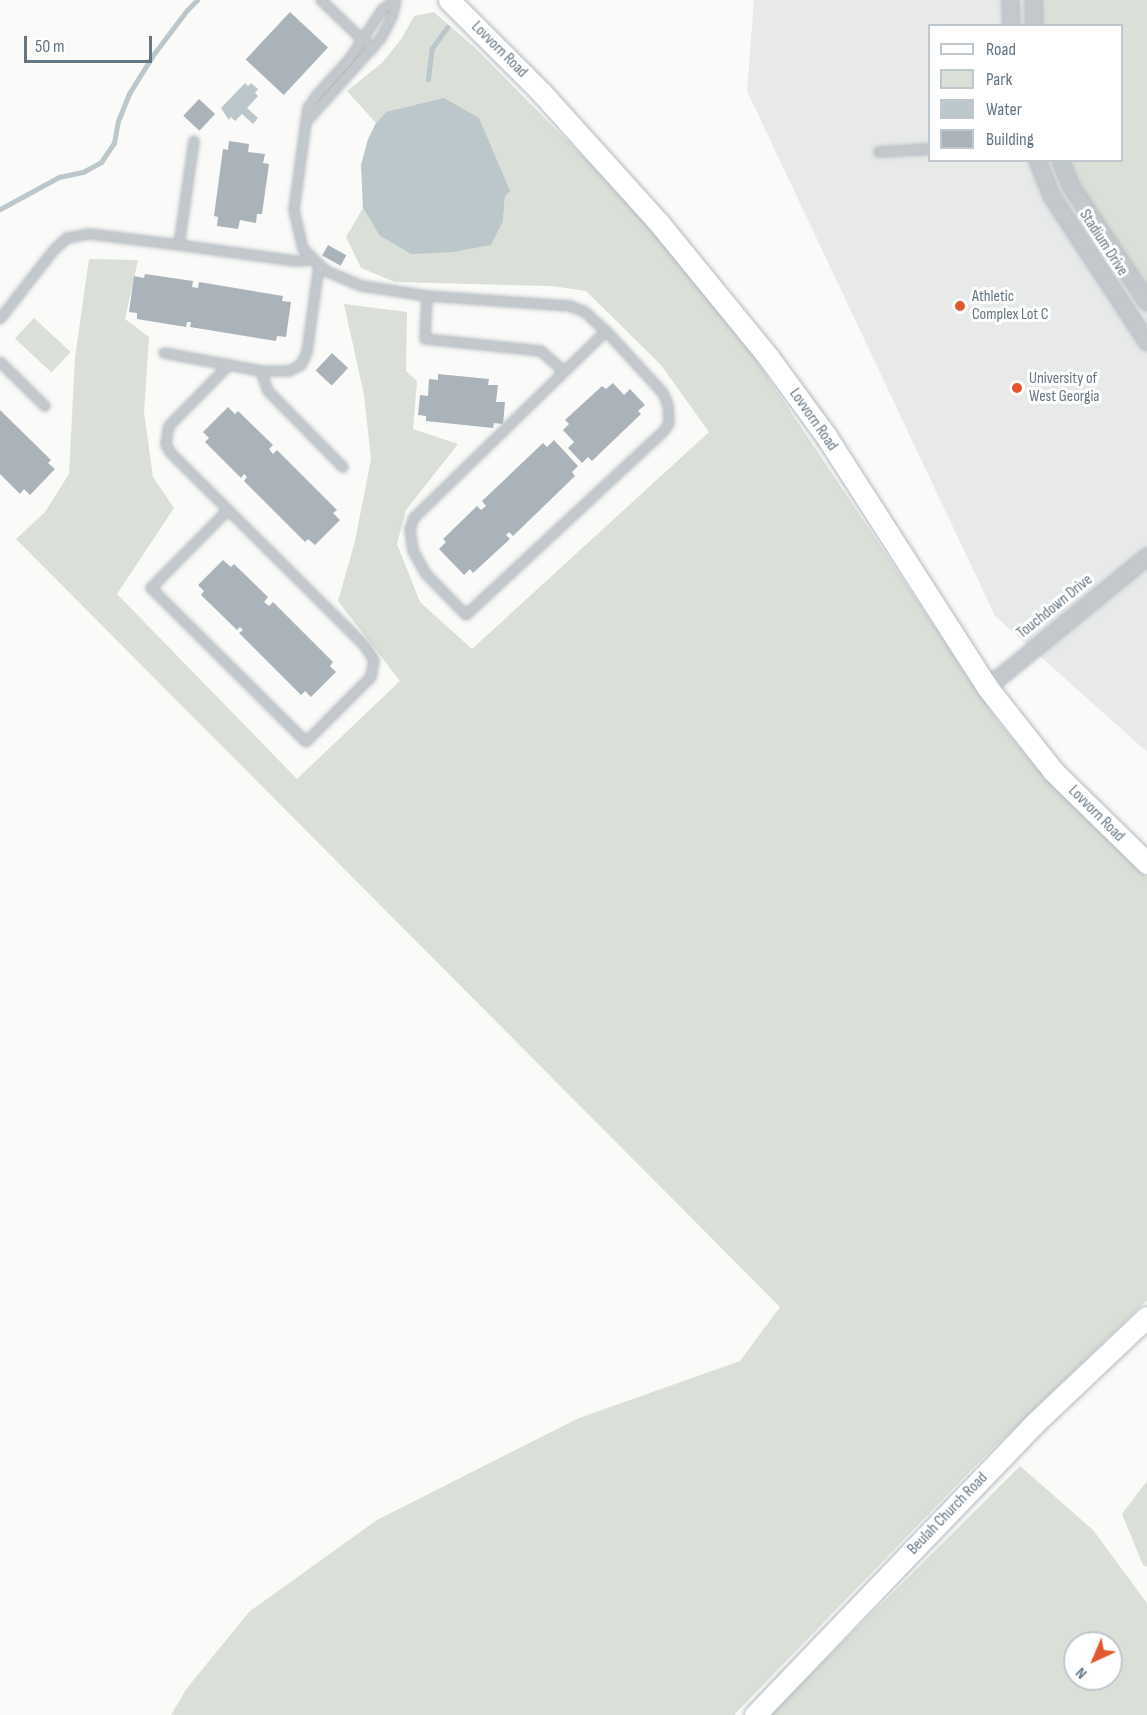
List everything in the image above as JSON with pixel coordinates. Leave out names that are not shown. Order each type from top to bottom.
[{"type":"street","name":"Lovvorn Road","points":[[449,0],[541,92],[651,214],[769,358],[826,436],[987,687],[1053,771],[1147,863]]},
{"type":"street","points":[[1010,0],[1011,24]]},
{"type":"street","points":[[1033,0],[1033,24]]},
{"type":"street","name":"Stadium Drive","points":[[1037,162],[1052,198],[1147,342]]},
{"type":"street","name":"Stadium Drive","points":[[1061,162],[1070,185],[1147,302]]},
{"type":"street","name":"Touchdown Drive","points":[[987,687],[1147,555]]},
{"type":"street","name":"Beulah Church Road","points":[[755,1715],[1033,1425],[1147,1317]]},
{"type":"lane","points":[[321,0],[372,49]]},
{"type":"lane","points":[[164,352],[261,371],[290,371],[302,364],[307,352],[316,263],[300,241],[294,210],[308,108],[349,60],[381,10],[396,0]]},
{"type":"lane","points":[[306,123],[372,49],[392,17],[396,0]]},
{"type":"lane","points":[[179,245],[194,141]]},
{"type":"lane","points":[[879,152],[928,149]]},
{"type":"lane","points":[[0,319],[54,250],[67,238],[90,234],[316,263],[362,286],[427,296],[570,306],[585,312],[606,331],[663,393],[670,414],[669,423],[466,615],[426,574],[413,550],[410,529],[414,518],[606,331]]},
{"type":"lane","points":[[427,296],[424,339],[542,351],[563,371]]},
{"type":"lane","points":[[0,362],[45,406]]},
{"type":"lane","points":[[228,510],[151,588],[306,742],[371,676],[374,660],[364,645],[170,452],[166,444],[169,426],[229,365]]},
{"type":"lane","points":[[261,371],[268,391],[343,467]]},
{"type":"shaded area","name":"University of West Georgia","points":[[754,0],[1147,0],[1147,752],[995,616],[747,91]]},
{"type":"green space","points":[[1036,0],[1147,0],[1147,295],[1086,204],[1066,162],[1123,162],[1123,24],[1037,24]]},
{"type":"green space","points":[[434,12],[475,48],[630,204],[728,318],[999,723],[1046,779],[1147,878],[1147,1300],[977,1464],[734,1715],[171,1715],[187,1688],[250,1611],[377,1520],[579,1418],[740,1361],[780,1307],[16,539],[45,512],[69,474],[75,358],[89,259],[138,260],[125,319],[149,337],[144,412],[153,477],[174,508],[117,594],[297,779],[400,681],[338,601],[355,541],[371,459],[364,395],[344,304],[407,312],[406,371],[417,381],[413,429],[458,444],[406,510],[397,544],[420,602],[472,649],[709,432],[661,365],[586,291],[552,286],[395,282],[361,268],[346,237],[363,208],[379,235],[503,221],[505,196],[386,112],[376,123],[347,91],[383,62],[402,38],[414,16]]},
{"type":"green space","points":[[34,318],[71,352],[51,373],[15,338]]},
{"type":"green space","points":[[1020,1466],[1093,1530],[1147,1603],[1147,1715],[770,1715]]},
{"type":"green space","points":[[1147,1481],[1147,1567],[1143,1565],[1122,1514]]},
{"type":"water","points":[[245,83],[248,86],[251,83],[258,89],[255,93],[258,96],[247,108],[258,118],[253,124],[242,114],[235,121],[231,117],[229,120],[221,108]]},
{"type":"water","points":[[444,98],[479,118],[510,191],[505,196],[503,221],[491,245],[453,252],[411,254],[379,235],[363,208],[361,165],[368,139],[376,123],[386,112]]},
{"type":"building","points":[[290,12],[328,47],[284,95],[246,60]]},
{"type":"building","points":[[199,99],[215,114],[199,131],[183,116]]},
{"type":"building","points":[[229,141],[249,144],[248,152],[265,154],[263,163],[269,164],[262,214],[257,214],[256,223],[240,220],[238,229],[217,226],[218,217],[214,216],[223,149],[228,150]]},
{"type":"building","points":[[328,245],[346,255],[341,266],[322,255]]},
{"type":"building","points":[[145,274],[193,281],[192,287],[198,288],[199,282],[283,296],[282,301],[291,302],[286,337],[277,336],[276,341],[190,327],[191,322],[187,322],[186,327],[137,319],[137,313],[129,312],[134,276],[144,278]]},
{"type":"building","points":[[332,353],[348,368],[332,386],[316,371]]},
{"type":"building","points":[[438,374],[489,379],[488,385],[498,385],[496,402],[505,402],[503,424],[494,423],[493,428],[426,421],[426,416],[418,415],[420,395],[428,396],[429,379],[438,380]]},
{"type":"building","points":[[613,383],[624,395],[630,389],[645,405],[638,411],[641,414],[592,461],[588,457],[582,463],[568,448],[574,442],[563,430],[569,424],[565,420],[602,386],[606,389]]},
{"type":"building","points":[[228,407],[235,414],[238,411],[273,445],[269,449],[273,454],[277,450],[337,510],[333,513],[340,520],[315,545],[308,539],[305,542],[244,481],[247,477],[244,474],[241,478],[205,442],[209,438],[203,432]]},
{"type":"building","points":[[0,410],[51,460],[48,463],[55,469],[30,495],[24,489],[20,494],[0,474]]},
{"type":"building","points":[[554,440],[578,466],[572,472],[575,476],[513,536],[509,532],[506,535],[510,539],[473,573],[470,569],[464,575],[439,549],[446,542],[443,539],[477,506],[481,510],[486,506],[482,501],[543,443],[547,447]]},
{"type":"building","points":[[223,560],[231,567],[234,564],[268,597],[264,602],[269,606],[273,602],[333,662],[330,666],[336,672],[311,697],[305,691],[301,695],[239,633],[243,630],[240,627],[237,630],[201,595],[204,591],[198,585]]},
{"type":"waterway","points":[[0,209],[59,177],[83,172],[101,162],[114,143],[118,121],[130,92],[153,55],[197,0]]},
{"type":"waterway","points":[[428,79],[432,48],[447,27]]},
{"type":"place","name":"Athletic Complex Lot C","points":[[960,306]]},
{"type":"place","name":"University of West Georgia","points":[[1017,388]]}]
